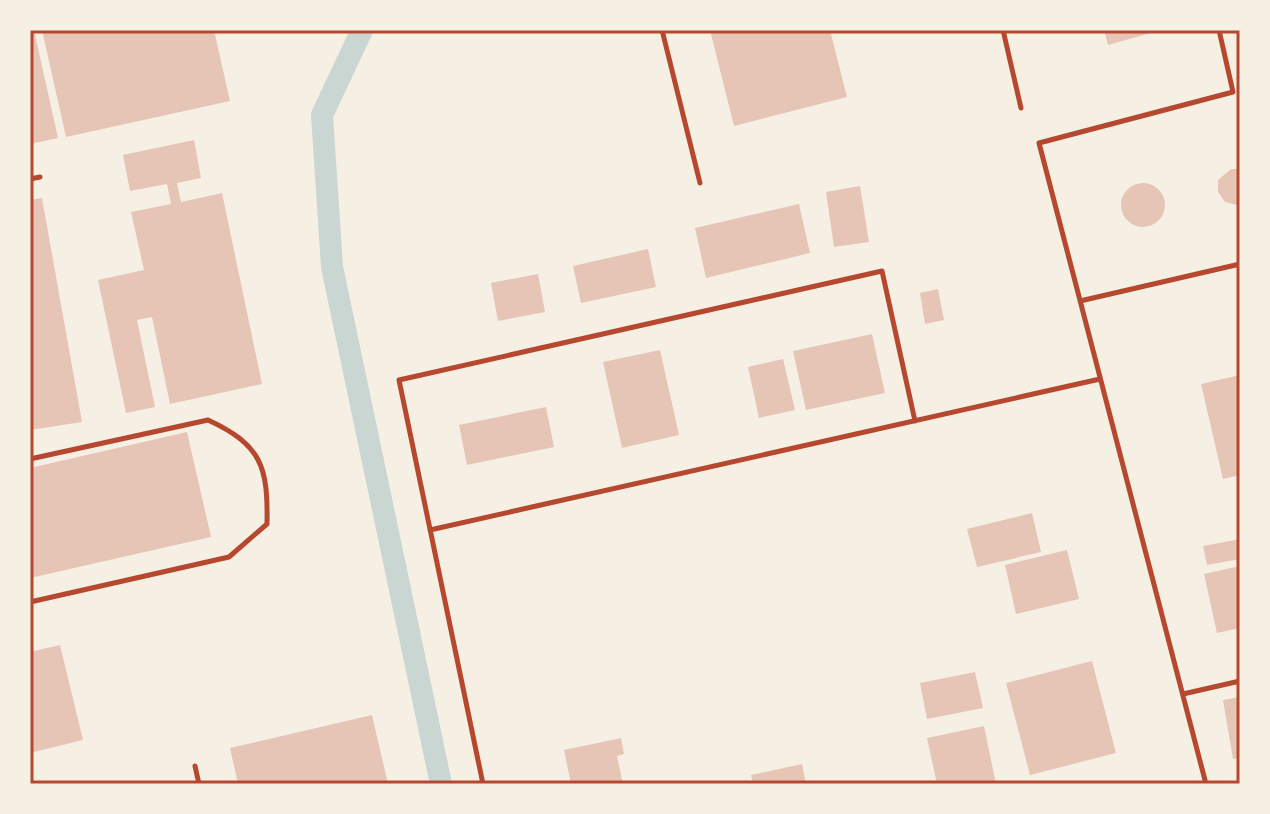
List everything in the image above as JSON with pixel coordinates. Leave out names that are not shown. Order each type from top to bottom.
[{"type":"lane","points":[[662,30],[700,183]]},
{"type":"lane","points":[[1003,30],[1021,108]]},
{"type":"lane","points":[[1206,784],[1039,143],[1233,92],[1219,30]]},
{"type":"lane","points":[[30,179],[40,177]]},
{"type":"lane","points":[[1080,301],[1240,264]]},
{"type":"lane","points":[[483,784],[399,380],[882,271],[915,421]]},
{"type":"lane","points":[[430,530],[1101,379]]},
{"type":"lane","points":[[30,459],[208,420],[228,429],[252,447],[268,486],[267,524],[229,557],[30,602]]},
{"type":"lane","points":[[1183,694],[1240,681]]},
{"type":"lane","points":[[195,766],[199,784]]},
{"type":"building","points":[[30,30],[34,30],[58,138],[30,144]]},
{"type":"building","points":[[42,30],[214,30],[230,101],[66,137]]},
{"type":"building","points":[[710,30],[830,30],[847,97],[734,126]]},
{"type":"building","points":[[1104,30],[1158,30],[1158,31],[1108,45]]},
{"type":"building","points":[[194,140],[201,178],[177,183],[181,202],[222,193],[262,384],[170,404],[152,317],[137,320],[155,407],[126,413],[98,280],[144,270],[131,212],[171,204],[167,184],[130,191],[123,155]]},
{"type":"building","points":[[1231,169],[1240,169],[1240,205],[1225,202],[1218,192],[1218,180]]},
{"type":"building","points":[[1143,183],[1159,189],[1165,205],[1159,221],[1143,227],[1127,221],[1121,205],[1127,189]]},
{"type":"building","points":[[860,186],[869,242],[834,247],[826,192]]},
{"type":"building","points":[[42,198],[82,422],[30,430],[30,200]]},
{"type":"building","points":[[799,204],[810,253],[706,278],[695,228]]},
{"type":"building","points":[[648,249],[656,287],[581,303],[573,266]]},
{"type":"building","points":[[538,274],[545,312],[498,321],[491,283]]},
{"type":"building","points":[[938,289],[944,320],[925,324],[920,293]]},
{"type":"building","points":[[872,334],[885,393],[806,410],[793,351]]},
{"type":"building","points":[[660,350],[679,435],[622,448],[603,362]]},
{"type":"building","points":[[783,359],[795,410],[759,418],[748,367]]},
{"type":"building","points":[[1240,375],[1240,475],[1223,479],[1201,384]]},
{"type":"building","points":[[546,407],[554,447],[467,465],[459,425]]},
{"type":"building","points":[[187,432],[211,537],[30,578],[30,468]]},
{"type":"building","points":[[1032,513],[1041,552],[977,567],[967,529]]},
{"type":"building","points":[[1240,539],[1240,559],[1207,565],[1203,546]]},
{"type":"building","points":[[1067,550],[1079,599],[1016,614],[1005,565]]},
{"type":"building","points":[[1240,566],[1240,628],[1217,633],[1204,574]]},
{"type":"building","points":[[60,645],[83,740],[30,753],[30,652]]},
{"type":"building","points":[[1092,661],[1116,753],[1030,775],[1006,683]]},
{"type":"building","points":[[975,672],[983,708],[927,719],[920,683]]},
{"type":"building","points":[[1240,697],[1240,758],[1233,759],[1223,700]]},
{"type":"building","points":[[372,715],[388,784],[238,784],[230,748]]},
{"type":"building","points":[[984,726],[996,784],[937,784],[927,738]]},
{"type":"building","points":[[621,738],[624,754],[617,756],[623,784],[571,784],[564,750]]},
{"type":"building","points":[[802,764],[806,784],[753,784],[751,775]]},
{"type":"waterway","points":[[362,30],[322,115],[332,267],[441,784]]}]
